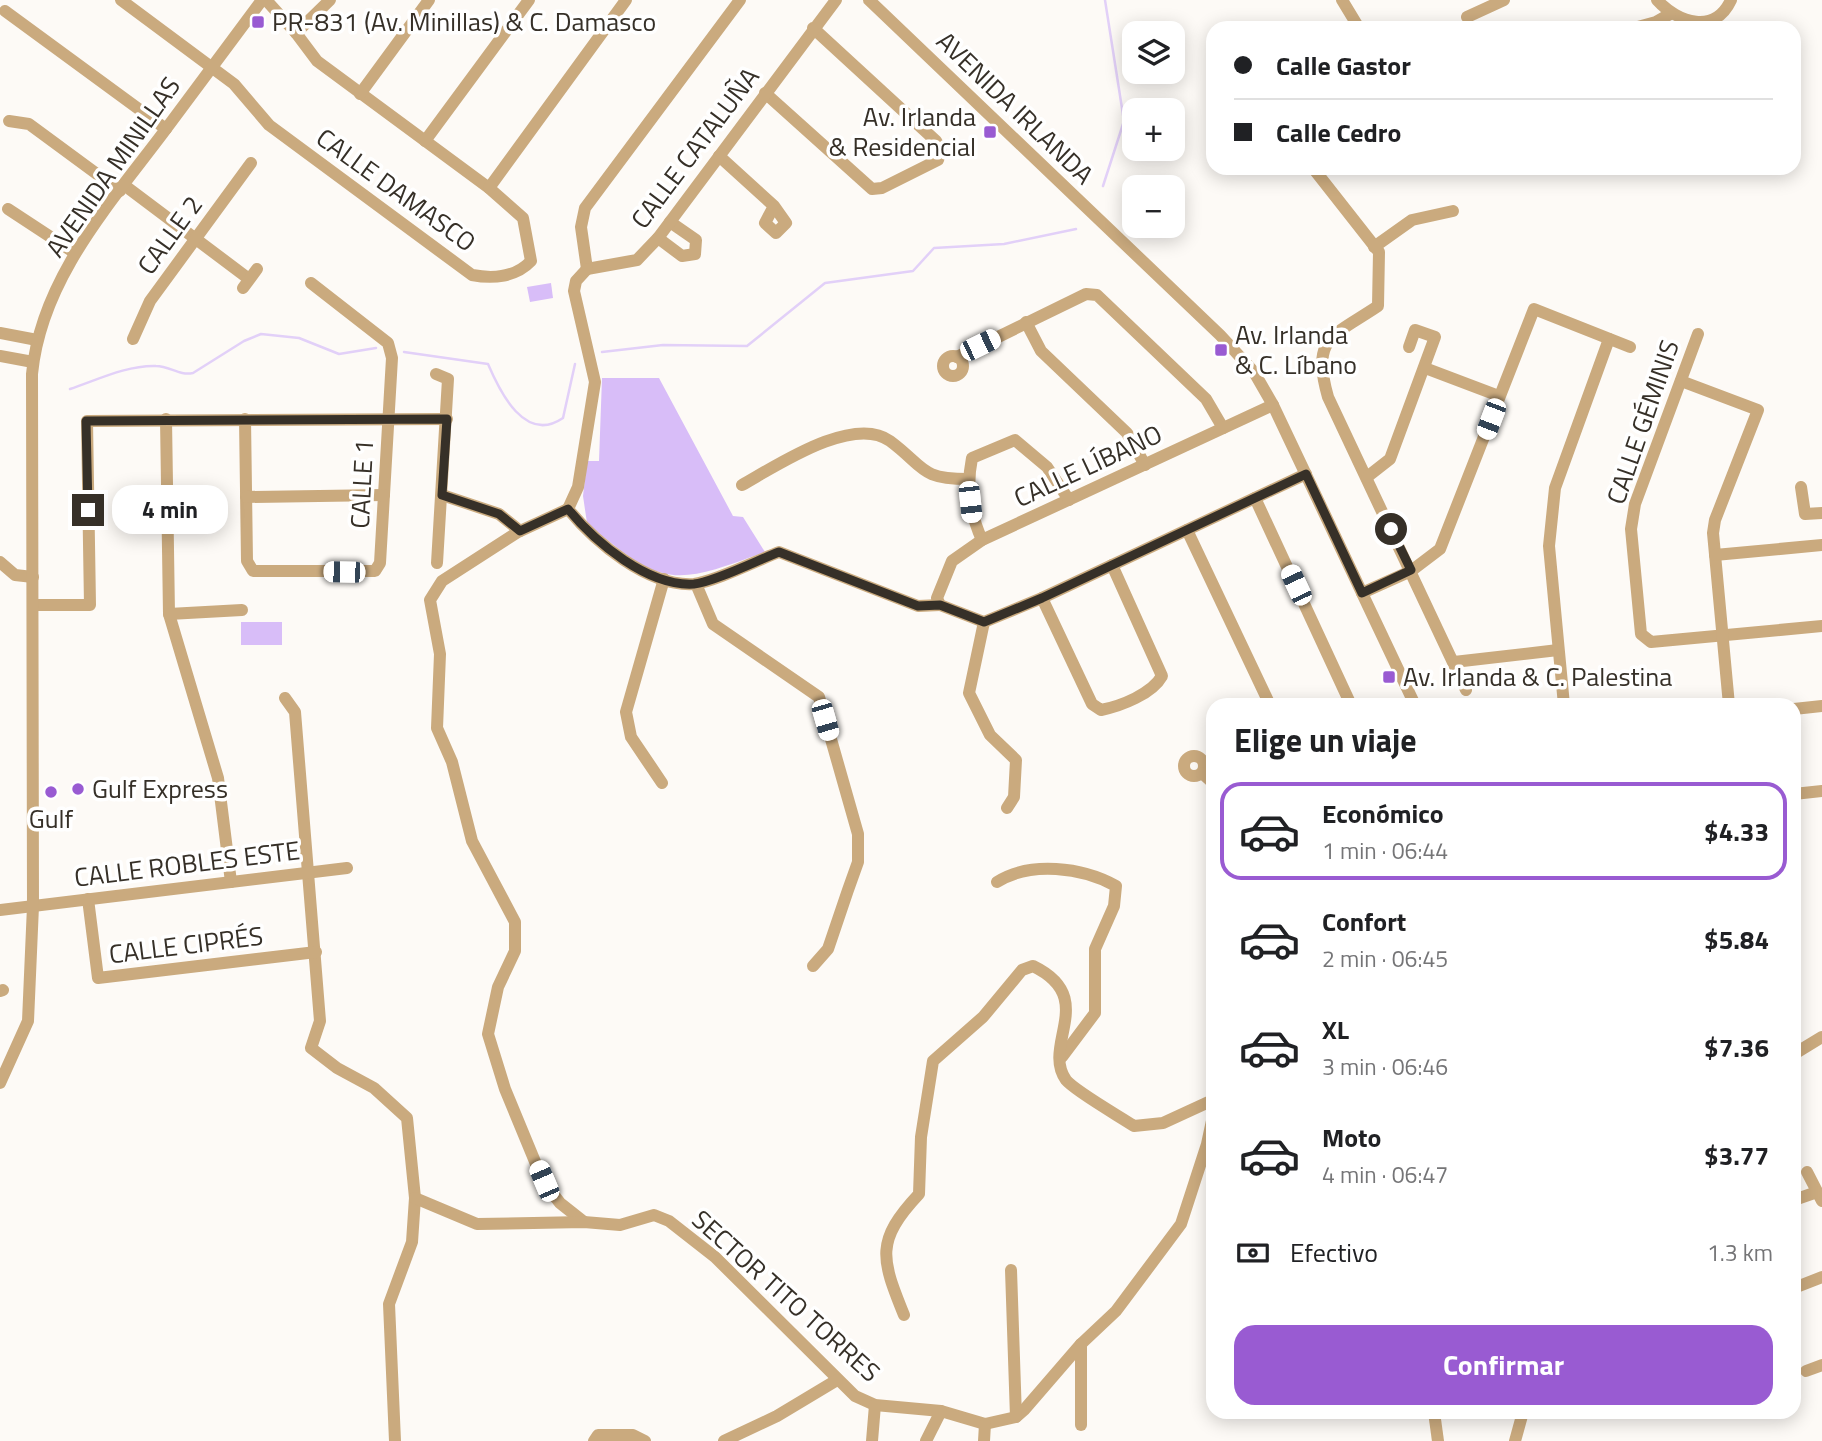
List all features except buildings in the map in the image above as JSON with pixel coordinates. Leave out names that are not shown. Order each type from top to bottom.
[{"type":"street","points":[[121,0],[212,67]]},
{"type":"street","name":"AVENIDA MINILLAS","points":[[0,1083],[29,1021],[33,906],[33,362],[37,340],[50,301],[75,253],[264,0]]},
{"type":"street","name":"CALLE DAMASCO","points":[[212,67],[234,85],[269,125],[472,275],[486,277],[521,272],[531,261],[523,218],[489,188],[317,61],[296,33],[264,0]]},
{"type":"street","points":[[296,33],[330,0]]},
{"type":"street","points":[[360,94],[429,0]]},
{"type":"street","points":[[425,141],[528,0]]},
{"type":"street","points":[[489,188],[626,0]]},
{"type":"street","name":"CALLE CATALUÑA","points":[[740,0],[585,208],[581,227],[587,269],[637,260],[658,238],[836,0]]},
{"type":"street","name":"AVENIDA IRLANDA","points":[[869,0],[1220,335],[1254,372],[1273,405],[1412,698]]},
{"type":"street","points":[[1342,0],[1355,21]]},
{"type":"street","points":[[1467,17],[1504,0]]},
{"type":"street","points":[[1657,0],[1670,14],[1688,21]]},
{"type":"street","points":[[1707,21],[1715,19],[1731,0]]},
{"type":"street","points":[[5,11],[166,129]]},
{"type":"street","points":[[1658,21],[1670,14]]},
{"type":"street","points":[[765,93],[872,189],[882,188],[938,160],[941,150],[936,141],[813,28]]},
{"type":"street","points":[[9,121],[29,124],[250,278]]},
{"type":"street","points":[[719,156],[774,206]]},
{"type":"street","name":"CALLE 2","points":[[133,339],[150,301],[251,163]]},
{"type":"street","points":[[1318,175],[1379,252],[1378,306],[1329,339],[1321,354],[1328,397],[1466,690]]},
{"type":"street","points":[[8,209],[75,253]]},
{"type":"street","points":[[1374,247],[1412,220],[1453,211]]},
{"type":"street","points":[[658,238],[682,256],[695,254],[696,240],[670,222]]},
{"type":"street","points":[[584,1222],[559,1203],[544,1181],[505,1089],[488,1034],[498,987],[515,951],[515,922],[472,841],[452,762],[437,728],[440,654],[430,600],[442,580],[520,531],[568,509],[578,487],[595,382],[574,291],[576,281],[587,269]]},
{"type":"street","name":"CALLE 1","points":[[246,497],[247,561],[253,571],[375,571],[380,563],[391,371],[388,343],[311,283]]},
{"type":"street","points":[[957,357],[1086,294],[1097,295],[1206,399],[1223,428]]},
{"type":"street","points":[[1362,593],[1411,570],[1440,549],[1534,309],[1630,347]]},
{"type":"street","points":[[1026,322],[1041,351],[1127,433],[1144,465]]},
{"type":"street","points":[[1367,477],[1390,459],[1435,337],[1415,330],[1409,347]]},
{"type":"street","points":[[0,333],[37,340]]},
{"type":"street","name":"CALLE GÉMINIS","points":[[1698,334],[1638,496],[1631,529],[1641,634],[1651,642],[1822,626]]},
{"type":"street","points":[[1563,698],[1549,546],[1555,488],[1609,340]]},
{"type":"street","points":[[0,356],[33,362]]},
{"type":"street","points":[[1425,368],[1499,396]]},
{"type":"street","points":[[436,373],[448,379],[437,563]]},
{"type":"street","points":[[1681,381],[1758,410],[1715,520],[1715,555],[1728,698]]},
{"type":"street","name":"CALLE LÍBANO","points":[[940,605],[937,598],[952,561],[982,541],[1273,405]]},
{"type":"street","points":[[33,605],[90,605],[86,421],[388,417],[447,419]]},
{"type":"street","points":[[166,419],[169,614],[218,778],[231,882]]},
{"type":"street","points":[[245,419],[246,497],[384,495]]},
{"type":"street","points":[[742,485],[802,452],[848,435],[872,432],[889,440],[923,472],[941,479],[968,479]]},
{"type":"street","points":[[982,541],[972,518],[968,479],[972,458],[1015,440],[1047,467],[1069,500]]},
{"type":"street","points":[[568,509],[587,532],[621,559],[664,579],[696,584],[779,552],[918,606],[940,605],[984,622],[1042,598],[1306,474]]},
{"type":"street","points":[[1801,487],[1805,514],[1822,513]]},
{"type":"street","points":[[442,495],[499,514],[520,531]]},
{"type":"street","points":[[1255,498],[1347,698]]},
{"type":"street","points":[[1187,530],[1267,698]]},
{"type":"street","points":[[1715,555],[1822,545]]},
{"type":"street","points":[[0,562],[15,575],[33,577]]},
{"type":"street","points":[[1042,598],[1092,704],[1101,710],[1113,708],[1156,687],[1162,676],[1112,565]]},
{"type":"street","points":[[662,783],[631,737],[626,712],[664,579]]},
{"type":"street","points":[[696,584],[713,624],[819,697],[858,834],[858,862],[828,949],[813,966]]},
{"type":"street","points":[[169,614],[242,610]]},
{"type":"street","points":[[984,622],[970,693],[990,734],[1016,760],[1014,797],[1007,808]]},
{"type":"street","points":[[1454,662],[1558,650]]},
{"type":"street","points":[[285,698],[295,712],[316,952],[320,1020],[311,1048],[337,1068],[373,1088],[407,1118],[415,1198],[412,1242],[389,1304],[395,1441]]},
{"type":"street","points":[[1801,708],[1822,706]]},
{"type":"street","points":[[1202,773],[1206,777]]},
{"type":"street","points":[[1801,793],[1822,791]]},
{"type":"street","name":"CALLE ROBLES ESTE","points":[[0,910],[347,868]]},
{"type":"street","points":[[997,882],[1014,872],[1037,868],[1099,876],[1116,886],[1114,906],[1095,949],[1095,1013],[1060,1060]]},
{"type":"street","name":"CALLE CIPRÉS","points":[[88,899],[99,978],[316,952]]},
{"type":"street","points":[[904,1315],[887,1275],[885,1252],[895,1220],[919,1194],[921,1137],[933,1061],[983,1017],[1022,970],[1033,966],[1044,971],[1061,990],[1068,1008],[1060,1060],[1066,1080],[1134,1126],[1163,1123],[1206,1103]]},
{"type":"street","points":[[1801,1050],[1822,1037]]},
{"type":"street","points":[[1016,1417],[1081,1344],[1116,1311],[1181,1224],[1206,1147]]},
{"type":"street","points":[[1801,1199],[1820,1196],[1808,1172]]},
{"type":"street","name":"SECTOR TITO TORRES","points":[[415,1198],[477,1224],[584,1222],[620,1225],[654,1215],[669,1221],[715,1257],[855,1396],[875,1405],[942,1411],[985,1424],[1016,1417]]},
{"type":"street","points":[[1011,1270],[1016,1417]]},
{"type":"street","points":[[1801,1285],[1822,1277]]},
{"type":"street","points":[[1081,1344],[1082,1424]]},
{"type":"street","points":[[1806,1371],[1822,1365]]},
{"type":"street","points":[[724,1441],[777,1416],[837,1380]]},
{"type":"street","points":[[872,1441],[875,1405]]},
{"type":"street","points":[[926,1441],[942,1411]]},
{"type":"street","points":[[1435,1419],[1438,1441]]},
{"type":"street","points":[[1515,1441],[1521,1419]]},
{"type":"street","points":[[984,1441],[985,1424]]},
{"type":"street","points":[[594,1441],[598,1435],[632,1435],[645,1441]]},
{"type":"shaded area","points":[[551,283],[553,298],[530,302],[527,287]]},
{"type":"shaded area","points":[[602,378],[659,378],[733,516],[743,517],[765,552],[709,571],[670,575],[634,560],[587,523],[583,496],[587,461],[599,461]]},
{"type":"shaded area","points":[[241,622],[282,622],[282,645],[241,645]]},
{"type":"waterway","points":[[1103,186],[1124,121],[1105,0]]},
{"type":"waterway","points":[[602,352],[663,345],[747,346],[825,283],[913,271],[934,248],[1004,244],[1076,229]]},
{"type":"waterway","points":[[70,389],[145,366],[161,366],[183,373],[193,373],[244,341],[261,334],[299,338],[339,354],[376,348]]},
{"type":"waterway","points":[[404,352],[488,364],[507,400],[526,420],[537,424],[549,424],[563,418],[575,364]]},
{"type":"place","name":"PR-831 (Av. Minillas) & C. Damasco","points":[[258,22]]},
{"type":"place","name":"Av. Irlanda & Residencial","points":[[990,132]]},
{"type":"place","name":"Av. Irlanda & C. Líbano","points":[[1221,350]]},
{"type":"place","name":"Av. Irlanda & C. Palestina","points":[[1389,677]]},
{"type":"place","name":"Gulf Express","points":[[78,789]]},
{"type":"place","name":"Gulf","points":[[51,792]]},
{"type":"route","points":[[88,510],[86,421],[388,417],[447,419],[442,495],[499,514],[520,531],[568,509],[587,532],[621,559],[664,579],[696,584],[779,552],[918,606],[940,605],[984,622],[1042,598],[1306,474],[1362,593],[1411,570],[1391,529]]}]
